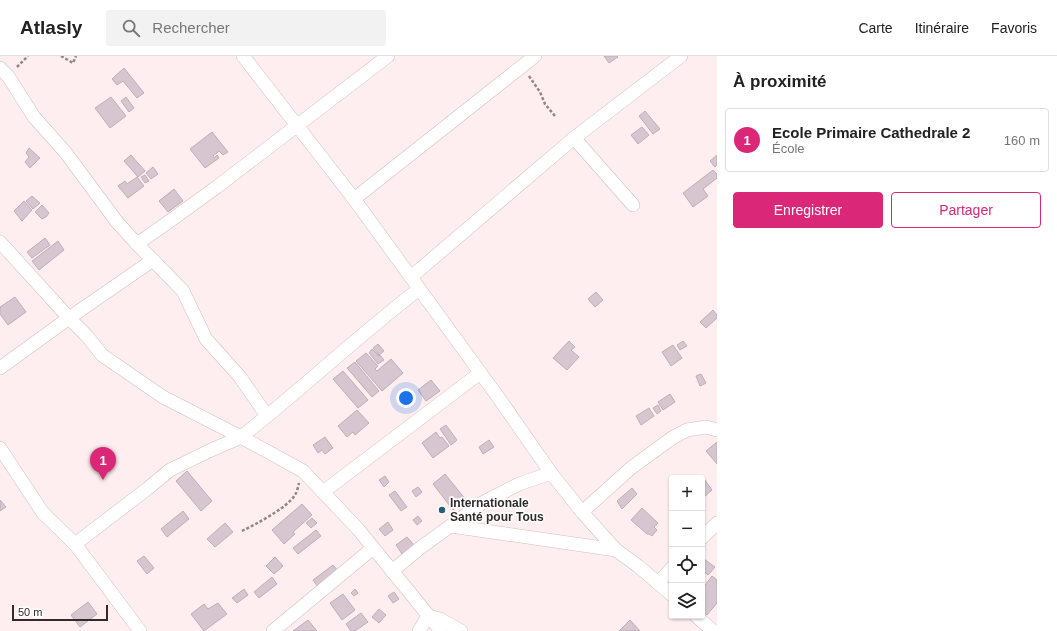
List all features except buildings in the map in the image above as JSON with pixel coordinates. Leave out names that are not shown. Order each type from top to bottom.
[{"type":"street","points":[[243,56],[354,199],[551,473],[582,512],[616,550],[638,566],[669,592]]},
{"type":"street","points":[[137,244],[174,218],[388,56]]},
{"type":"street","points":[[354,199],[535,56]]},
{"type":"street","points":[[411,277],[574,138],[681,56]]},
{"type":"street","points":[[0,68],[8,76],[34,117],[66,153],[117,222],[183,291],[206,339],[240,377],[268,416]]},
{"type":"street","points":[[574,138],[633,206]]},
{"type":"street","points":[[0,242],[87,336],[102,355],[163,398],[241,437],[303,472],[358,529],[441,631]]},
{"type":"street","points":[[0,368],[153,260]]},
{"type":"street","points":[[75,544],[170,470],[241,437],[342,354],[381,318],[419,289]]},
{"type":"street","points":[[323,492],[480,373]]},
{"type":"street","points":[[582,512],[631,468],[672,438],[687,430],[706,427],[717,430]]},
{"type":"street","points":[[0,448],[43,513],[75,544],[140,631]]},
{"type":"street","points":[[392,571],[420,548],[482,503],[519,484],[551,473]]},
{"type":"street","points":[[705,535],[717,523]]},
{"type":"street","points":[[451,526],[616,550]]},
{"type":"street","points":[[273,631],[373,548]]},
{"type":"street","points":[[658,583],[669,571]]},
{"type":"street","points":[[419,631],[428,616]]},
{"type":"street","points":[[428,616],[440,619],[461,631]]},
{"type":"street","points":[[699,619],[713,631]]},
{"type":"path","points":[[61,56],[73,62],[76,56]]},
{"type":"path","points":[[521,67],[540,92],[545,104],[555,116]]},
{"type":"path","points":[[242,531],[260,522],[295,496],[303,472]]},
{"type":"place","name":"Ecole Primaire Cathedrale 2","points":[[103,480]]},
{"type":"place","name":"Internationale Santé pour Tous","points":[[442,510]]}]
